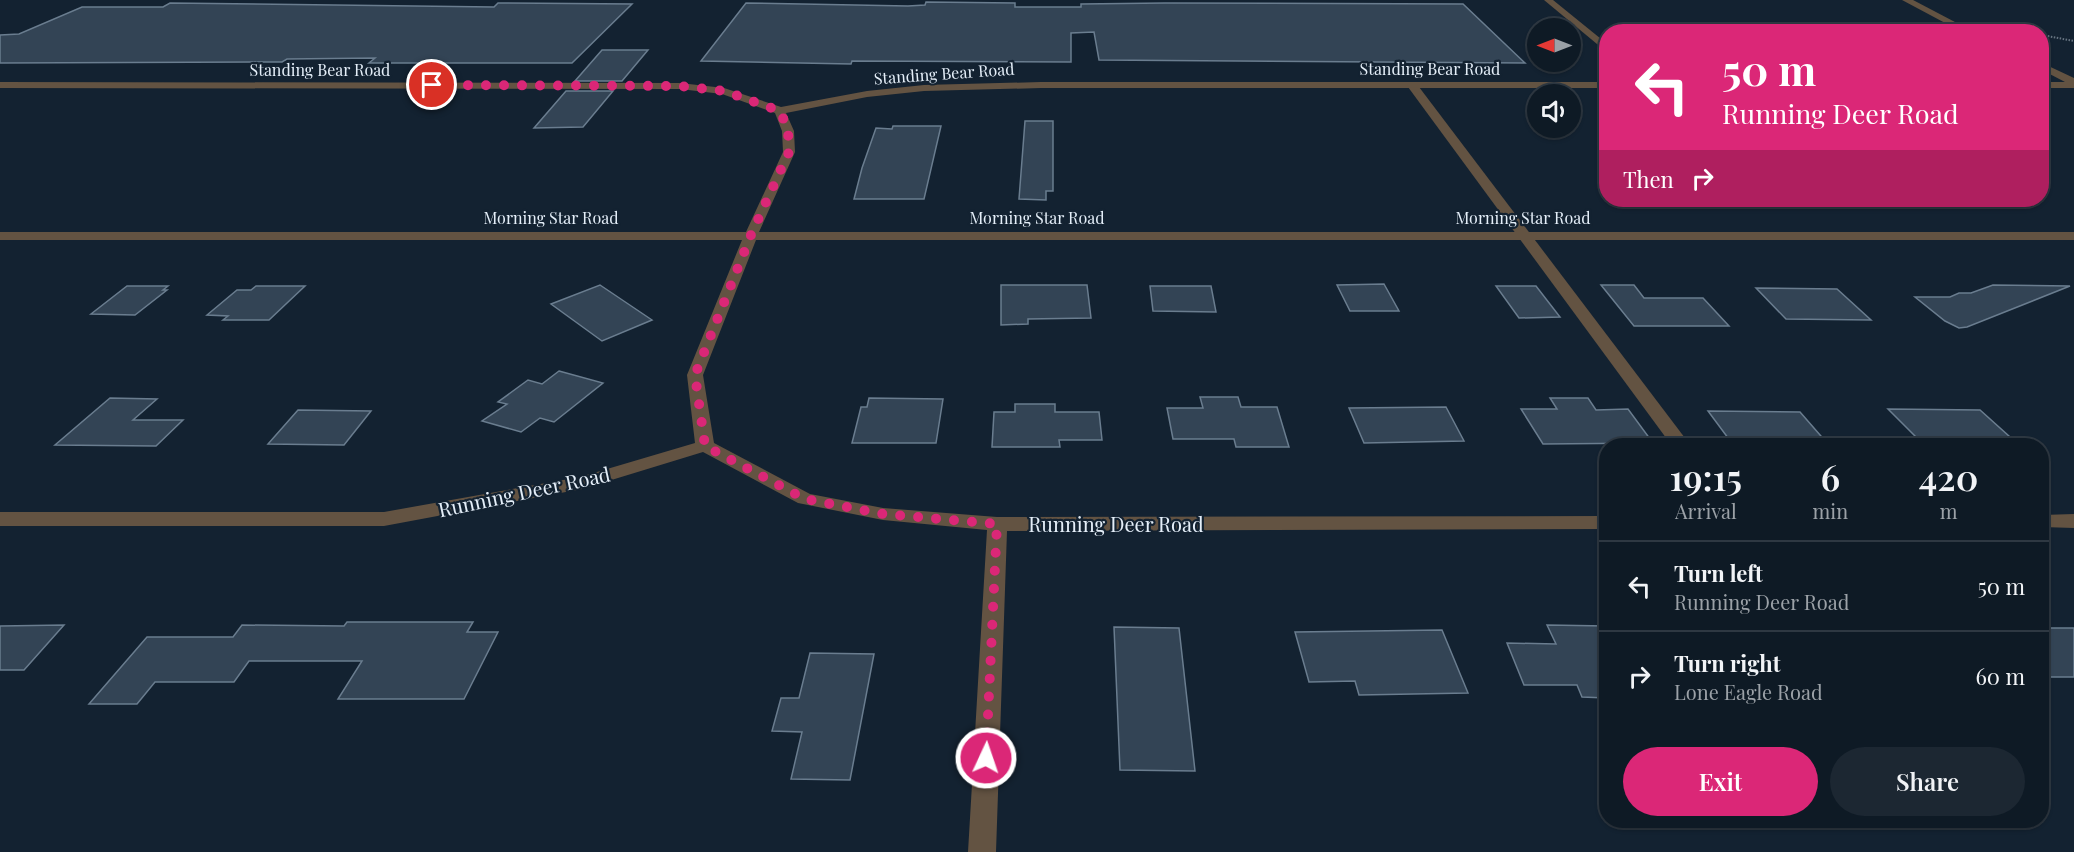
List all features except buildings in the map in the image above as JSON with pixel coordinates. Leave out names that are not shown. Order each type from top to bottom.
[{"type":"street","points":[[1548,0],[1599,41]]},
{"type":"street","points":[[1906,0],[1954,24]]},
{"type":"street","points":[[2049,70],[2074,83]]},
{"type":"street","points":[[2049,85],[2074,83]]},
{"type":"street","name":"Standing Bear Road","points":[[0,85],[680,86],[724,91],[780,111],[867,94],[924,88],[1041,84],[1599,85]]},
{"type":"street","points":[[1412,85],[1676,438]]},
{"type":"street","points":[[705,446],[695,375],[751,235],[789,152],[788,130],[780,111]]},
{"type":"street","name":"Morning Star Road","points":[[0,236],[2074,236]]},
{"type":"street","name":"Running Deer Road","points":[[0,519],[384,519],[582,483],[705,446],[805,499],[883,514],[997,524],[1599,522]]},
{"type":"street","points":[[2049,521],[2074,521]]},
{"type":"street","points":[[982,852],[997,524]]},
{"type":"path","points":[[2049,36],[2074,41]]},
{"type":"route","points":[[432,85],[680,86],[724,91],[780,111],[788,130],[789,152],[751,235],[695,375],[705,446],[805,499],[883,514],[997,524],[986,758]]}]
